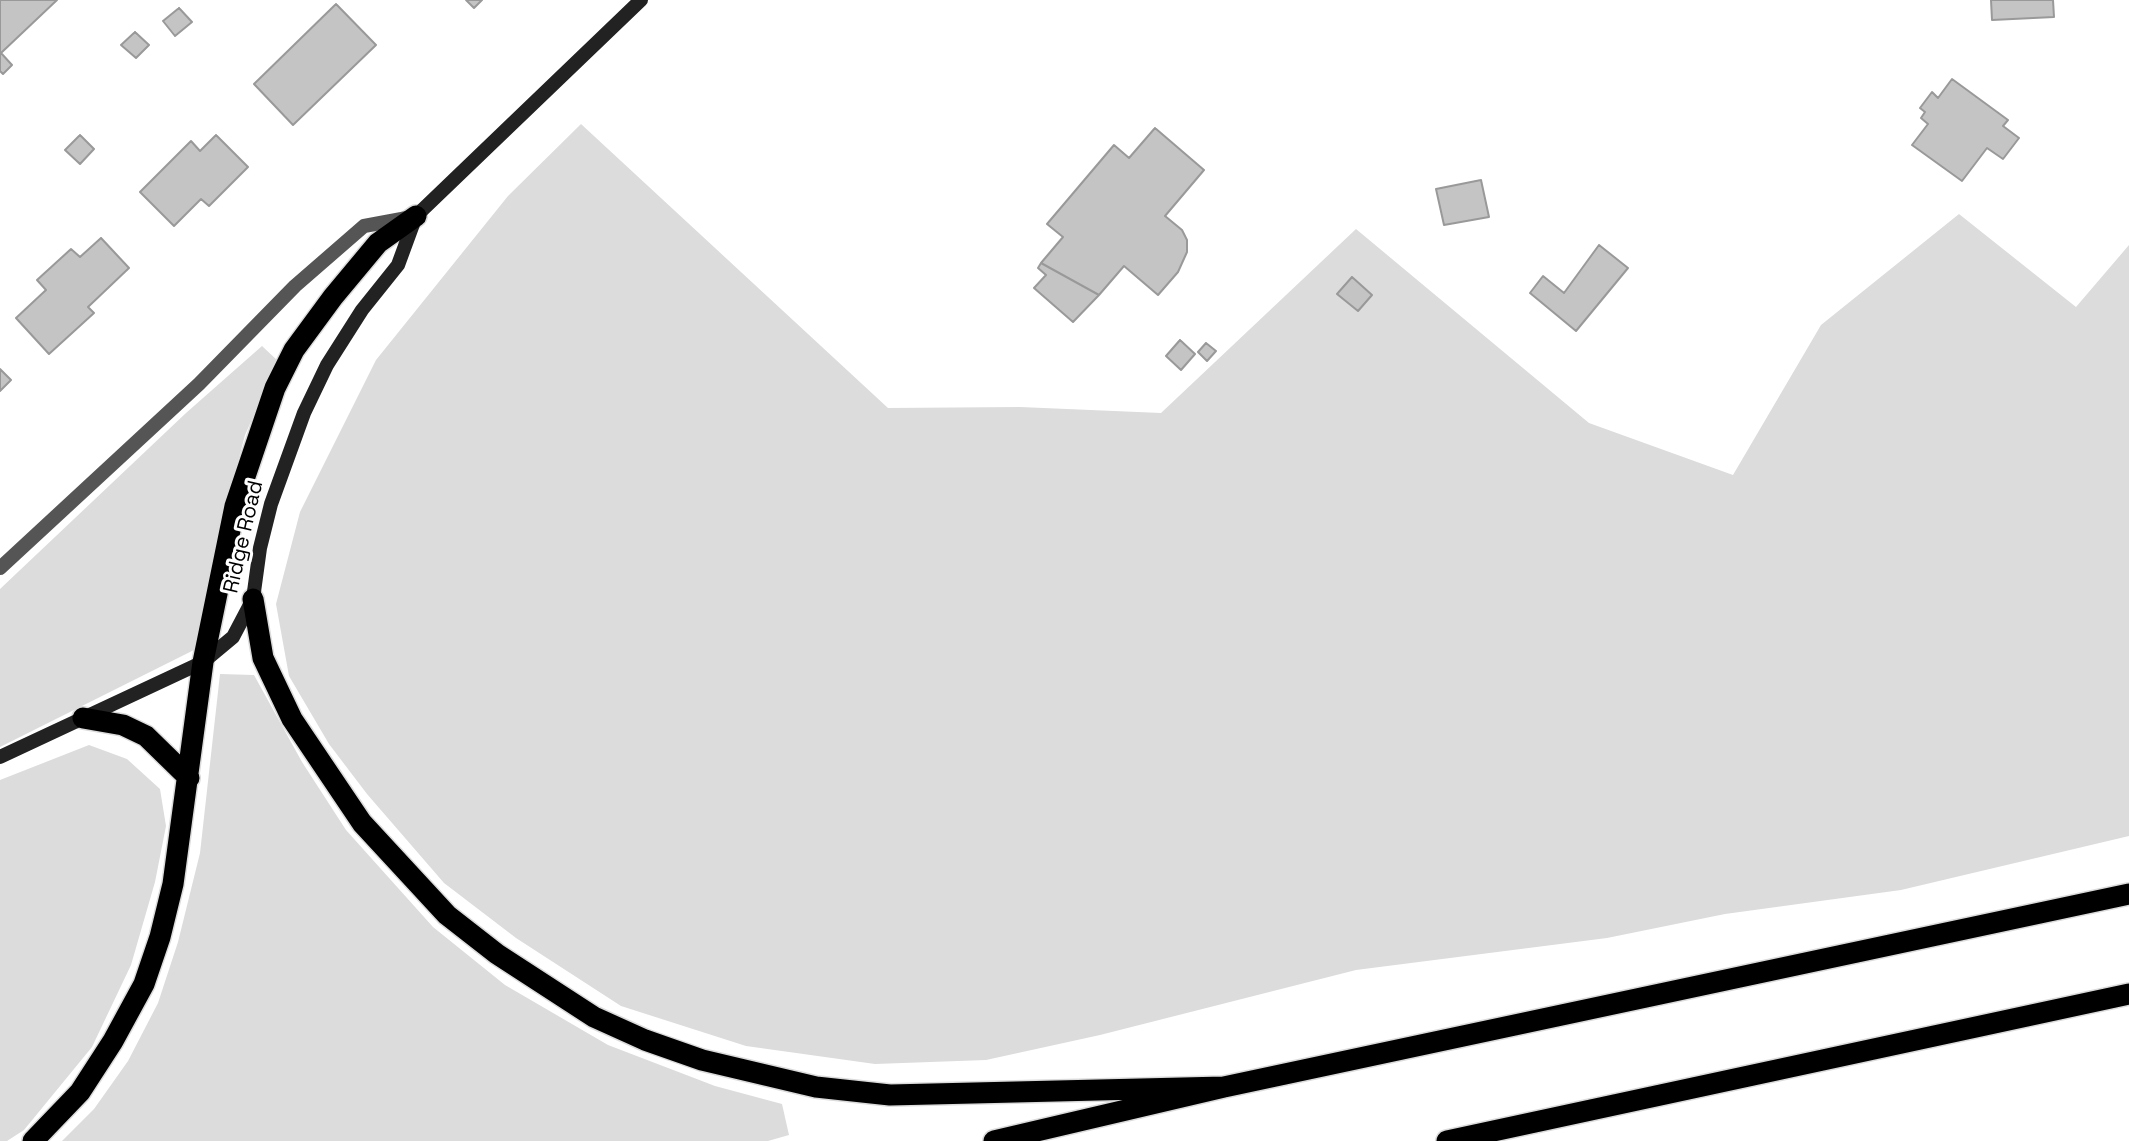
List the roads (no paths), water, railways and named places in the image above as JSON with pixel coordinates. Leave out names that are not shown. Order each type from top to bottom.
[{"type":"highway","points":[[33,1141],[80,1092],[144,985],[173,884],[203,662],[235,506],[275,388],[294,350],[332,297],[378,243],[416,216]]},
{"type":"highway","points":[[253,599],[263,658],[292,719],[362,823],[447,915],[497,954],[594,1017],[645,1040],[702,1060],[816,1087],[890,1095],[1224,1087]]},
{"type":"highway","points":[[83,718],[123,725],[146,736],[189,778]]},
{"type":"highway","points":[[994,1141],[1224,1087],[2129,894]]},
{"type":"highway","points":[[1447,1141],[2129,994]]},
{"type":"street","name":"Ridge Road","points":[[0,757],[203,662],[233,637],[253,599],[260,548],[271,504],[304,413],[327,365],[362,310],[398,265],[416,216],[641,0]]},
{"type":"street","points":[[0,568],[199,384],[295,286],[364,226],[416,216]]}]
